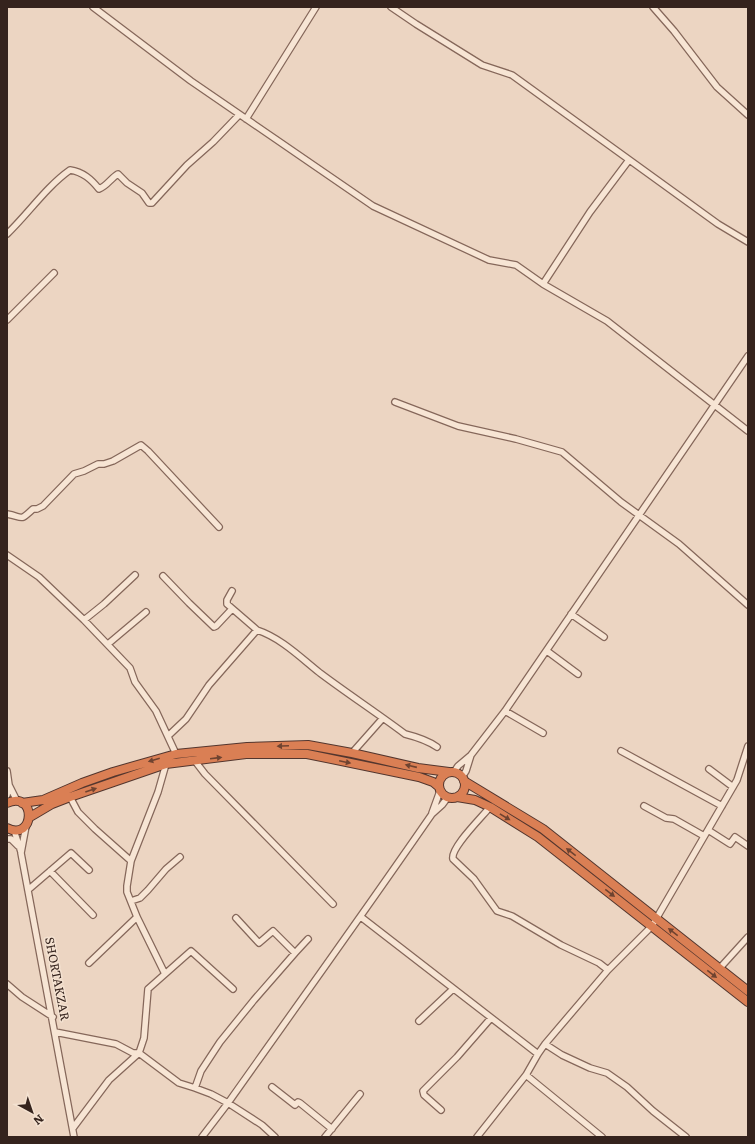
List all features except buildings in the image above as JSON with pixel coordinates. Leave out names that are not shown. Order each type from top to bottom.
[{"type":"highway","points":[[7,803],[12,801],[20,802],[43,800],[82,782],[176,754],[247,747],[308,745],[418,768],[452,772],[459,774],[463,779],[543,830],[748,991]]},
{"type":"highway","points":[[10,831],[22,829],[26,826],[30,817],[52,804],[166,764],[246,754],[307,754],[420,777],[434,782],[443,795],[452,798],[457,797],[475,800],[490,807],[538,837],[748,1002]]},
{"type":"highway","points":[[440,789],[439,782],[441,778],[445,774],[452,772]]},
{"type":"highway","points":[[457,797],[464,791],[465,786],[463,779]]},
{"type":"highway","points":[[20,802],[26,806],[30,817]]},
{"type":"street","points":[[93,7],[191,81],[373,206],[489,260],[516,265],[543,284],[607,321],[748,431]]},
{"type":"street","points":[[246,119],[316,7]]},
{"type":"street","points":[[391,7],[482,65],[512,75],[718,224],[748,242]]},
{"type":"street","points":[[653,7],[674,31],[717,87],[748,115]]},
{"type":"street","points":[[7,234],[62,176],[70,170],[81,172],[99,189],[118,174],[127,183],[142,193],[149,203],[152,203],[187,165],[213,142],[239,115]]},
{"type":"street","points":[[543,284],[590,212],[629,160]]},
{"type":"street","points":[[7,320],[54,273]]},
{"type":"street","points":[[452,772],[472,755],[505,712],[748,356]]},
{"type":"street","points":[[396,402],[458,426],[516,439],[562,452],[620,502],[679,544],[748,604]]},
{"type":"street","points":[[7,514],[24,518],[33,509],[43,506],[74,474],[98,464],[113,461],[141,445],[219,526]]},
{"type":"street","points":[[7,555],[39,577],[84,620],[130,668],[135,682],[156,710],[176,754]]},
{"type":"street","points":[[84,620],[104,604],[135,574]]},
{"type":"street","points":[[163,576],[214,626],[216,626],[232,609]]},
{"type":"street","points":[[232,591],[227,603],[257,630],[267,633],[289,648],[404,734],[418,737],[437,747]]},
{"type":"street","points":[[108,644],[146,612]]},
{"type":"street","points":[[571,614],[604,637]]},
{"type":"street","points":[[168,736],[186,719],[209,685],[257,630]]},
{"type":"street","points":[[547,651],[578,674]]},
{"type":"street","points":[[505,712],[543,733]]},
{"type":"street","points":[[352,753],[383,718]]},
{"type":"street","points":[[477,1137],[526,1075],[545,1044],[608,970],[652,926],[737,780],[748,749]]},
{"type":"street","points":[[621,751],[722,806]]},
{"type":"street","points":[[463,779],[472,755]]},
{"type":"street","points":[[195,761],[205,774],[333,904]]},
{"type":"street","points":[[165,974],[137,917],[126,886],[131,861],[158,792],[166,764]]},
{"type":"street","points":[[709,769],[733,787]]},
{"type":"street","points":[[7,771],[9,785],[7,795]]},
{"type":"street","points":[[9,785],[20,802]]},
{"type":"street","points":[[432,814],[440,789]]},
{"type":"street","points":[[70,797],[78,812],[131,861]]},
{"type":"street","points":[[202,1137],[361,917],[432,814],[448,797]]},
{"type":"street","points":[[644,806],[666,818],[674,819],[704,836]]},
{"type":"street","points":[[490,807],[455,849],[452,856],[453,859],[474,879],[497,911],[512,916],[561,945],[599,963],[608,970]]},
{"type":"street","name":"SHORTAKZAR","points":[[26,826],[21,853],[53,1017],[74,1137]]},
{"type":"street","points":[[708,830],[730,844],[735,837],[748,849]]},
{"type":"street","points":[[10,831],[19,846],[21,853]]},
{"type":"street","points":[[7,839],[11,839],[19,846]]},
{"type":"street","points":[[28,890],[71,853],[89,870]]},
{"type":"street","points":[[131,901],[140,898],[166,869],[180,857]]},
{"type":"street","points":[[50,871],[93,915]]},
{"type":"street","points":[[89,963],[137,917]]},
{"type":"street","points":[[361,917],[538,1054]]},
{"type":"street","points":[[236,918],[259,943],[273,930],[295,953]]},
{"type":"street","points":[[720,969],[748,938]]},
{"type":"street","points":[[195,1088],[201,1071],[220,1042],[254,1000],[308,939]]},
{"type":"street","points":[[72,1128],[110,1080],[140,1053],[144,1038],[148,989],[191,951],[233,989]]},
{"type":"street","points":[[7,984],[22,997],[53,1017]]},
{"type":"street","points":[[419,1021],[453,988]]},
{"type":"street","points":[[441,1110],[423,1092],[492,1018]]},
{"type":"street","points":[[55,1032],[116,1044],[134,1053],[140,1053],[179,1083],[211,1094],[228,1103],[262,1125],[275,1137]]},
{"type":"street","points":[[545,1044],[562,1055],[590,1068],[607,1073],[627,1087],[653,1111],[686,1137]]},
{"type":"street","points":[[526,1075],[602,1137]]},
{"type":"street","points":[[272,1087],[295,1105],[300,1102],[332,1129]]},
{"type":"street","points":[[325,1137],[360,1094]]}]
